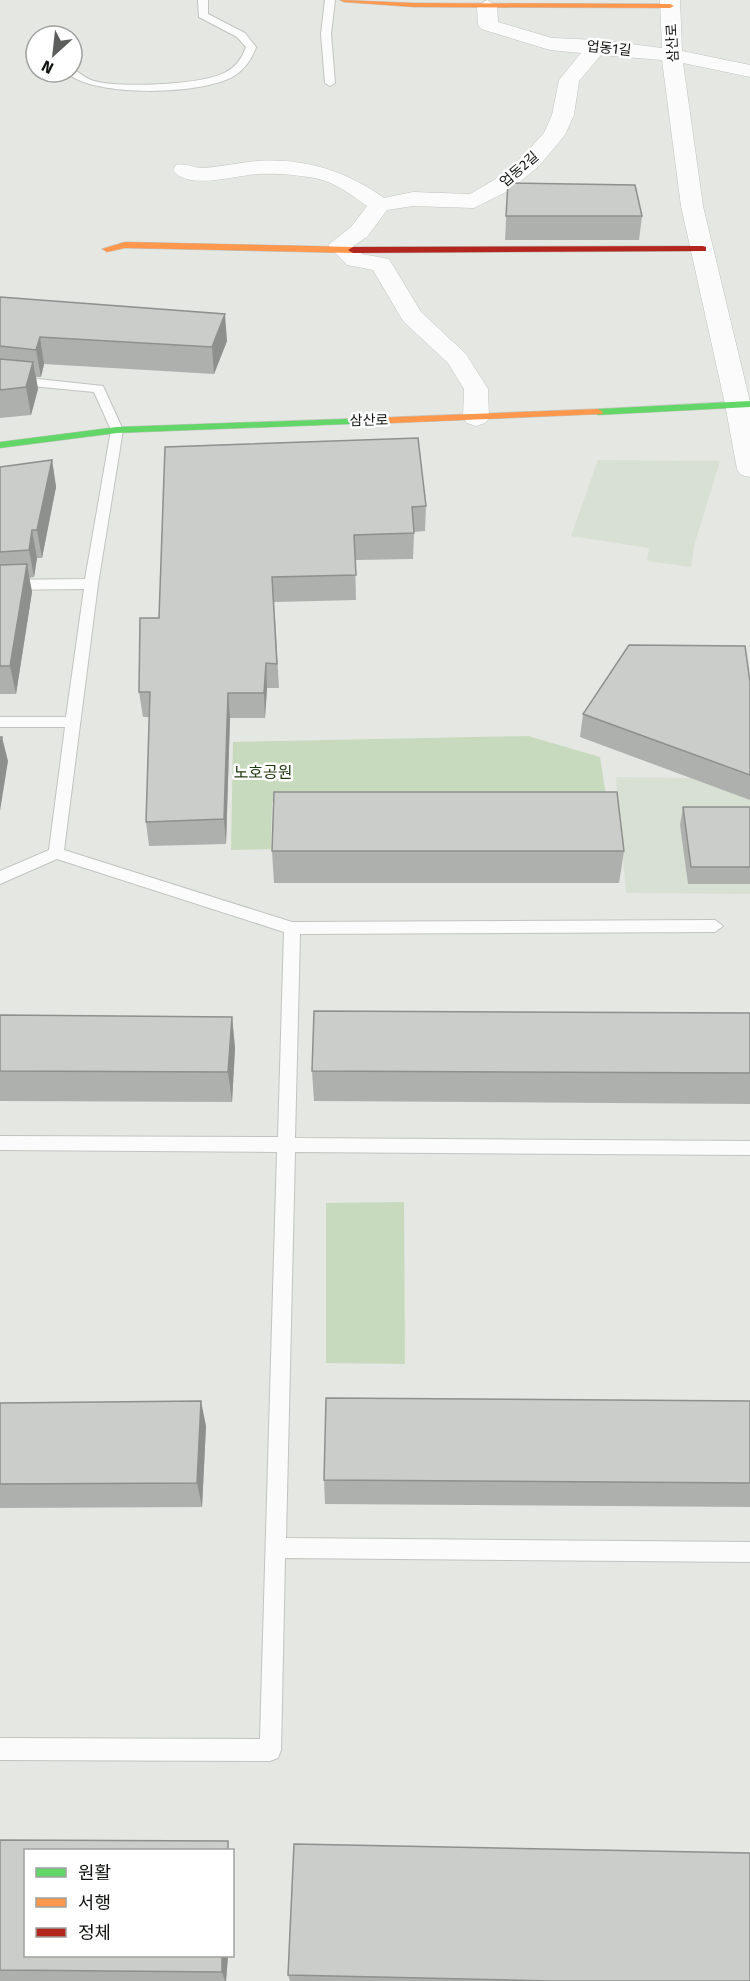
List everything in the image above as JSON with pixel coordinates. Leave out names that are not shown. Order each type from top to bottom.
[{"type":"street","points":[[344,0],[414,5],[670,3]]},
{"type":"street","name":"업동1길","points":[[486,3],[488,25],[550,44],[598,46],[672,55],[750,71]]},
{"type":"street","name":"삼산로","points":[[0,445],[117,430],[476,418],[744,404],[692,206],[672,55],[670,3]]},
{"type":"street","name":"업동2길","points":[[380,205],[413,199],[474,201],[502,185],[531,161],[554,135],[563,115],[569,80],[598,46]]},
{"type":"street","points":[[184,170],[199,175],[260,167],[324,173],[354,187],[380,205],[359,232],[339,245],[355,260],[381,264],[411,316],[457,358],[476,389],[476,418]]},
{"type":"street","points":[[107,249],[125,245],[344,250],[703,249]]},
{"type":"street","points":[[744,404],[750,469]]},
{"type":"lane","points":[[84,80],[129,88],[213,81],[228,76],[249,57],[251,47],[241,35],[203,15],[203,0]]},
{"type":"lane","points":[[330,0],[326,34],[330,83]]},
{"type":"lane","points":[[0,378],[99,389],[117,430],[91,584],[56,853]]},
{"type":"lane","points":[[0,585],[91,584]]},
{"type":"lane","points":[[0,722],[73,722]]},
{"type":"lane","points":[[0,878],[56,853],[292,928],[715,926]]},
{"type":"lane","points":[[0,1749],[270,1750],[292,928]]},
{"type":"lane","points":[[0,1143],[750,1148]]},
{"type":"lane","points":[[277,1548],[750,1552]]},
{"type":"shaded area","points":[[598,460],[720,461],[694,546],[691,567],[647,561],[649,548],[571,536]]},
{"type":"shaded area","points":[[616,777],[750,779],[750,894],[626,893]]},
{"type":"green space","name":"노호공원","points":[[528,736],[600,757],[606,795],[272,802],[271,849],[231,850],[233,742]]},
{"type":"green space","points":[[404,1202],[405,1364],[326,1363],[326,1203]]},
{"type":"building","points":[[508,183],[635,185],[642,216],[506,216]]},
{"type":"building","points":[[0,297],[225,314],[212,347],[40,337],[36,350],[0,346]]},
{"type":"building","points":[[0,359],[33,362],[26,387],[0,390]]},
{"type":"building","points":[[418,438],[426,506],[412,507],[414,533],[354,535],[356,575],[272,577],[277,664],[266,663],[264,693],[228,693],[224,819],[146,822],[150,692],[139,692],[140,618],[159,618],[165,447]]},
{"type":"building","points":[[52,460],[37,530],[32,530],[29,550],[0,552],[0,467]]},
{"type":"building","points":[[27,564],[10,666],[0,666],[0,565]]},
{"type":"building","points":[[629,645],[745,646],[750,682],[750,775],[583,714]]},
{"type":"building","points":[[274,792],[617,792],[624,851],[272,851]]},
{"type":"building","points":[[683,807],[750,807],[750,867],[691,867]]},
{"type":"building","points":[[314,1011],[750,1013],[750,1073],[312,1071]]},
{"type":"building","points":[[0,1015],[232,1017],[228,1072],[0,1071]]},
{"type":"building","points":[[326,1398],[750,1401],[750,1483],[324,1480]]},
{"type":"building","points":[[201,1401],[197,1483],[0,1484],[0,1403]]},
{"type":"building","points":[[0,1840],[228,1841],[228,1849],[24,1849],[24,1957],[222,1957],[222,1972],[0,1970]]},
{"type":"building","points":[[294,1844],[750,1853],[750,1981],[548,1981],[288,1975]]},
{"type":"traffic: fast","points":[[598,412],[750,404]]},
{"type":"traffic: fast","points":[[0,445],[117,430],[371,421]]},
{"type":"traffic: slow","points":[[344,0],[414,5],[670,6]]},
{"type":"traffic: slow","points":[[107,249],[125,245],[353,250]]},
{"type":"traffic: slow","points":[[371,421],[598,412]]},
{"type":"traffic: jam","points":[[353,250],[703,249]]}]
